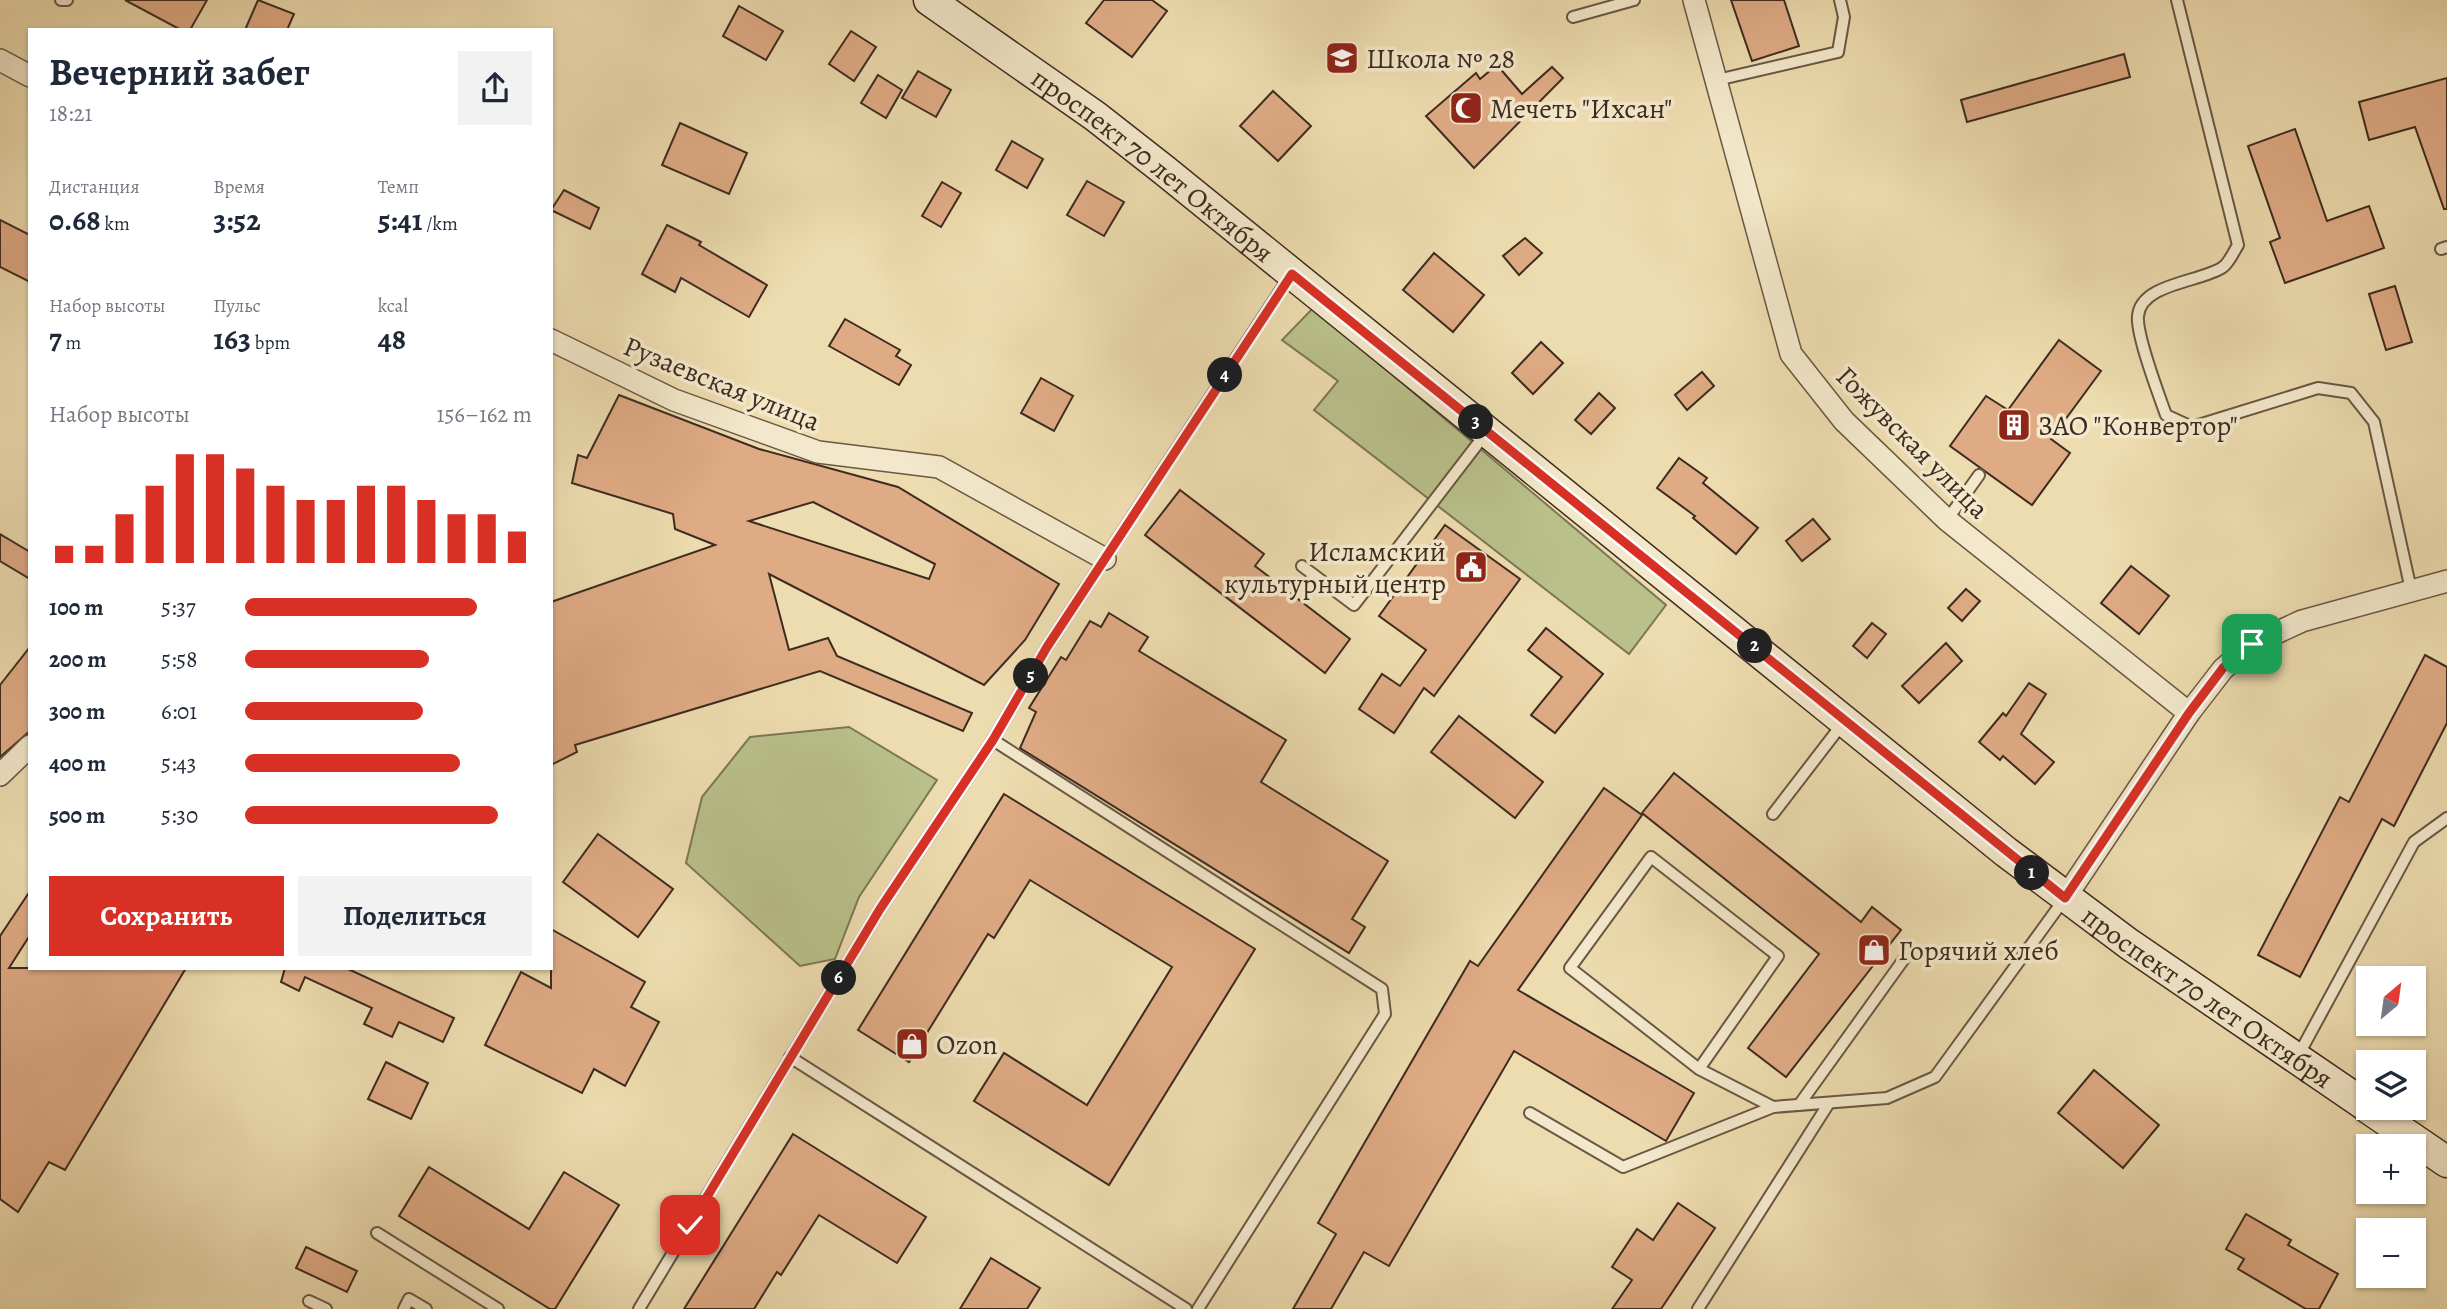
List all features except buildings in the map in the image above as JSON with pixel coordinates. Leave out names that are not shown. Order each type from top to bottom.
[{"type":"main road","name":"проспект 70 лет Октября","points":[[929,0],[1095,117],[2065,898],[2356,1100]]},
{"type":"main road","name":"проспект 70 лет Октября","points":[[2386,1120],[2447,1162]]},
{"type":"street","name":"Гожувская улица","points":[[1694,0],[1791,354],[1844,421],[1947,520],[2189,713]]},
{"type":"street","points":[[0,60],[28,75]]},
{"type":"street","name":"Рузаевская улица","points":[[553,341],[674,400],[817,452],[939,467],[1105,559]]},
{"type":"street","points":[[2065,898],[2189,713],[2223,668],[2252,644],[2302,621],[2447,582]]},
{"type":"street","points":[[0,775],[28,748]]},
{"type":"lane","points":[[61,0],[67,0]]},
{"type":"lane","points":[[1573,17],[1634,0]]},
{"type":"lane","points":[[1717,80],[1838,52],[1844,17],[1840,0]]},
{"type":"lane","points":[[2177,0],[2238,245],[2224,267],[2155,292],[2144,303],[2138,316],[2152,377],[2166,415],[2192,427],[2318,388],[2351,393],[2374,422],[2411,590]]},
{"type":"lane","points":[[639,1309],[880,909],[993,740],[1047,647],[1292,274]]},
{"type":"lane","points":[[1302,566],[1354,606],[1488,431]]},
{"type":"lane","points":[[1947,520],[1979,475]]},
{"type":"lane","points":[[1773,814],[1845,720]]},
{"type":"lane","points":[[993,740],[1382,989],[1385,1014],[1198,1309]]},
{"type":"lane","points":[[2297,1058],[2414,842],[2447,818]]},
{"type":"lane","points":[[1699,1069],[1778,956],[1651,857],[1570,968],[1699,1069],[1773,1107]]},
{"type":"lane","points":[[1530,1113],[1623,1167],[1773,1107],[1887,1098],[1935,1077],[2065,898]]},
{"type":"lane","points":[[1800,1105],[1909,952]]},
{"type":"lane","points":[[790,1057],[1186,1309]]},
{"type":"lane","points":[[1698,1309],[1829,1103]]},
{"type":"lane","points":[[377,1233],[498,1309]]},
{"type":"lane","points":[[404,1309],[409,1299],[426,1309]]},
{"type":"lane","points":[[309,1301],[326,1309]]},
{"type":"green space","points":[[1313,308],[1666,605],[1629,654],[1314,410],[1338,381],[1282,340]]},
{"type":"green space","points":[[849,727],[937,780],[859,897],[835,959],[800,966],[686,863],[702,797],[750,737]]},
{"type":"place","name":"Школа № 28","points":[[1342,58]]},
{"type":"place","name":"Мечеть \"Ихсан\"","points":[[1466,108]]},
{"type":"place","name":"ЗАО \"Конвертор\"","points":[[2014,425]]},
{"type":"place","name":"Исламский культурный центр","points":[[1471,567]]},
{"type":"place","name":"Горячий хлеб","points":[[1874,950]]},
{"type":"place","name":"Ozon","points":[[912,1044]]},
{"type":"route","points":[[690,1225],[880,909],[993,740],[1047,647],[1292,274],[2065,898],[2189,713],[2223,668],[2252,644]]}]
